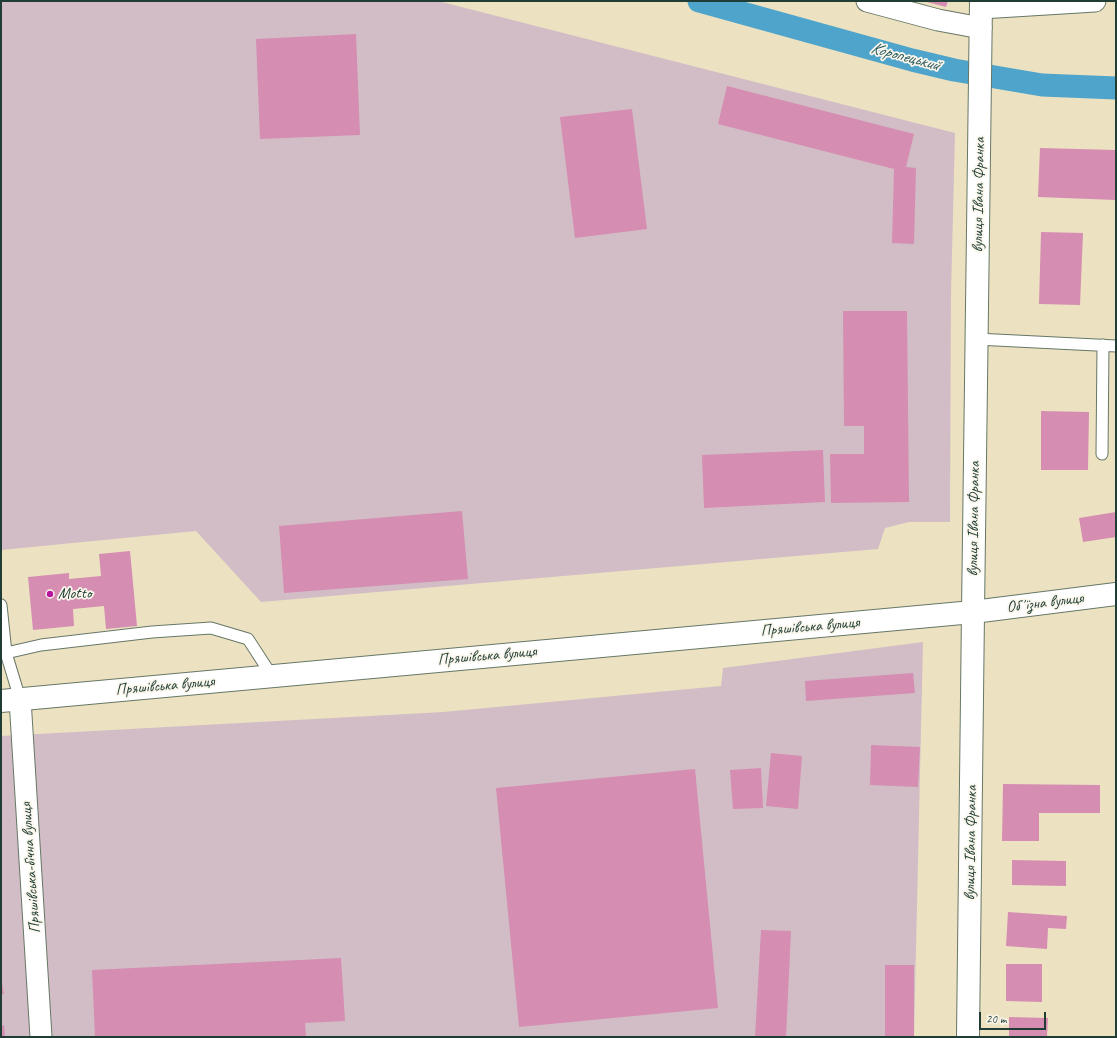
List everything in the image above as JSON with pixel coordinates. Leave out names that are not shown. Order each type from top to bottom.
[{"type":"main road","name":"вулиця Івана Франка","points":[[968,1037],[981,21]]},
{"type":"main road","name":"Обʼїзна вулиця","points":[[973,612],[1116,594]]},
{"type":"main road","name":"Пряшівська вулиця","points":[[11,700],[973,612]]},
{"type":"street","points":[[867,1],[938,20],[981,21],[1095,1]]},
{"type":"street","name":"Пряшівська-бічна вулиця","points":[[11,700],[41,1037]]},
{"type":"lane","points":[[976,339],[1116,346]]},
{"type":"lane","points":[[1102,454],[1103,345]]},
{"type":"lane","points":[[1,605],[11,700]]},
{"type":"lane","points":[[6,653],[41,644],[152,632],[211,628],[248,638],[272,676]]},
{"type":"shaded area","points":[[1,1],[438,1],[955,133],[951,294],[950,522],[909,522],[885,528],[878,549],[261,602],[196,531],[1,550]]},
{"type":"shaded area","points":[[923,642],[914,1037],[1,1037],[1,736],[443,712],[721,686],[723,668]]},
{"type":"building","points":[[923,1],[948,1],[946,7]]},
{"type":"building","points":[[356,34],[360,135],[260,139],[256,39]]},
{"type":"building","points":[[727,86],[914,134],[906,167],[916,168],[914,244],[892,243],[894,169],[718,124]]},
{"type":"building","points":[[632,109],[647,229],[575,238],[560,117]]},
{"type":"building","points":[[1040,148],[1116,150],[1116,200],[1038,197]]},
{"type":"building","points":[[1041,232],[1083,233],[1080,305],[1039,304]]},
{"type":"building","points":[[843,311],[907,311],[909,502],[831,503],[830,454],[864,454],[864,426],[844,426]]},
{"type":"building","points":[[1041,411],[1089,412],[1088,470],[1041,470]]},
{"type":"building","points":[[823,450],[825,502],[704,508],[702,455]]},
{"type":"building","points":[[462,511],[468,579],[284,593],[279,526]]},
{"type":"building","points":[[1116,512],[1116,537],[1083,542],[1079,518]]},
{"type":"building","points":[[130,551],[137,626],[106,629],[104,606],[73,609],[74,626],[33,630],[28,577],[69,573],[69,579],[101,576],[99,554]]},
{"type":"building","points":[[913,673],[915,693],[806,701],[805,681]]},
{"type":"building","points":[[871,745],[920,747],[918,787],[870,785]]},
{"type":"building","points":[[771,753],[802,756],[798,809],[766,806]]},
{"type":"building","points":[[761,768],[763,808],[733,809],[730,770]]},
{"type":"building","points":[[695,769],[718,1008],[519,1027],[496,788]]},
{"type":"building","points":[[1003,784],[1100,785],[1100,813],[1039,813],[1039,841],[1002,841]]},
{"type":"building","points":[[1012,860],[1066,861],[1066,886],[1012,885]]},
{"type":"building","points":[[1008,912],[1067,916],[1066,929],[1048,928],[1047,949],[1006,946]]},
{"type":"building","points":[[761,930],[791,931],[786,1037],[755,1037]]},
{"type":"building","points":[[341,958],[345,1021],[305,1023],[306,1037],[95,1037],[92,970]]},
{"type":"building","points":[[1006,964],[1042,964],[1042,1002],[1006,1001]]},
{"type":"building","points":[[885,965],[914,965],[914,1037],[885,1037]]},
{"type":"building","points":[[1,978],[4,994],[1,994]]},
{"type":"building","points":[[1009,1017],[1048,1018],[1047,1037],[1009,1037]]},
{"type":"building","points":[[4,1025],[5,1037],[1,1037],[1,1026]]},
{"type":"waterway","name":"Коропецький","points":[[699,1],[912,60],[954,70],[1042,85],[1116,88]]},
{"type":"place","name":"Motto","points":[[50,594]]}]
